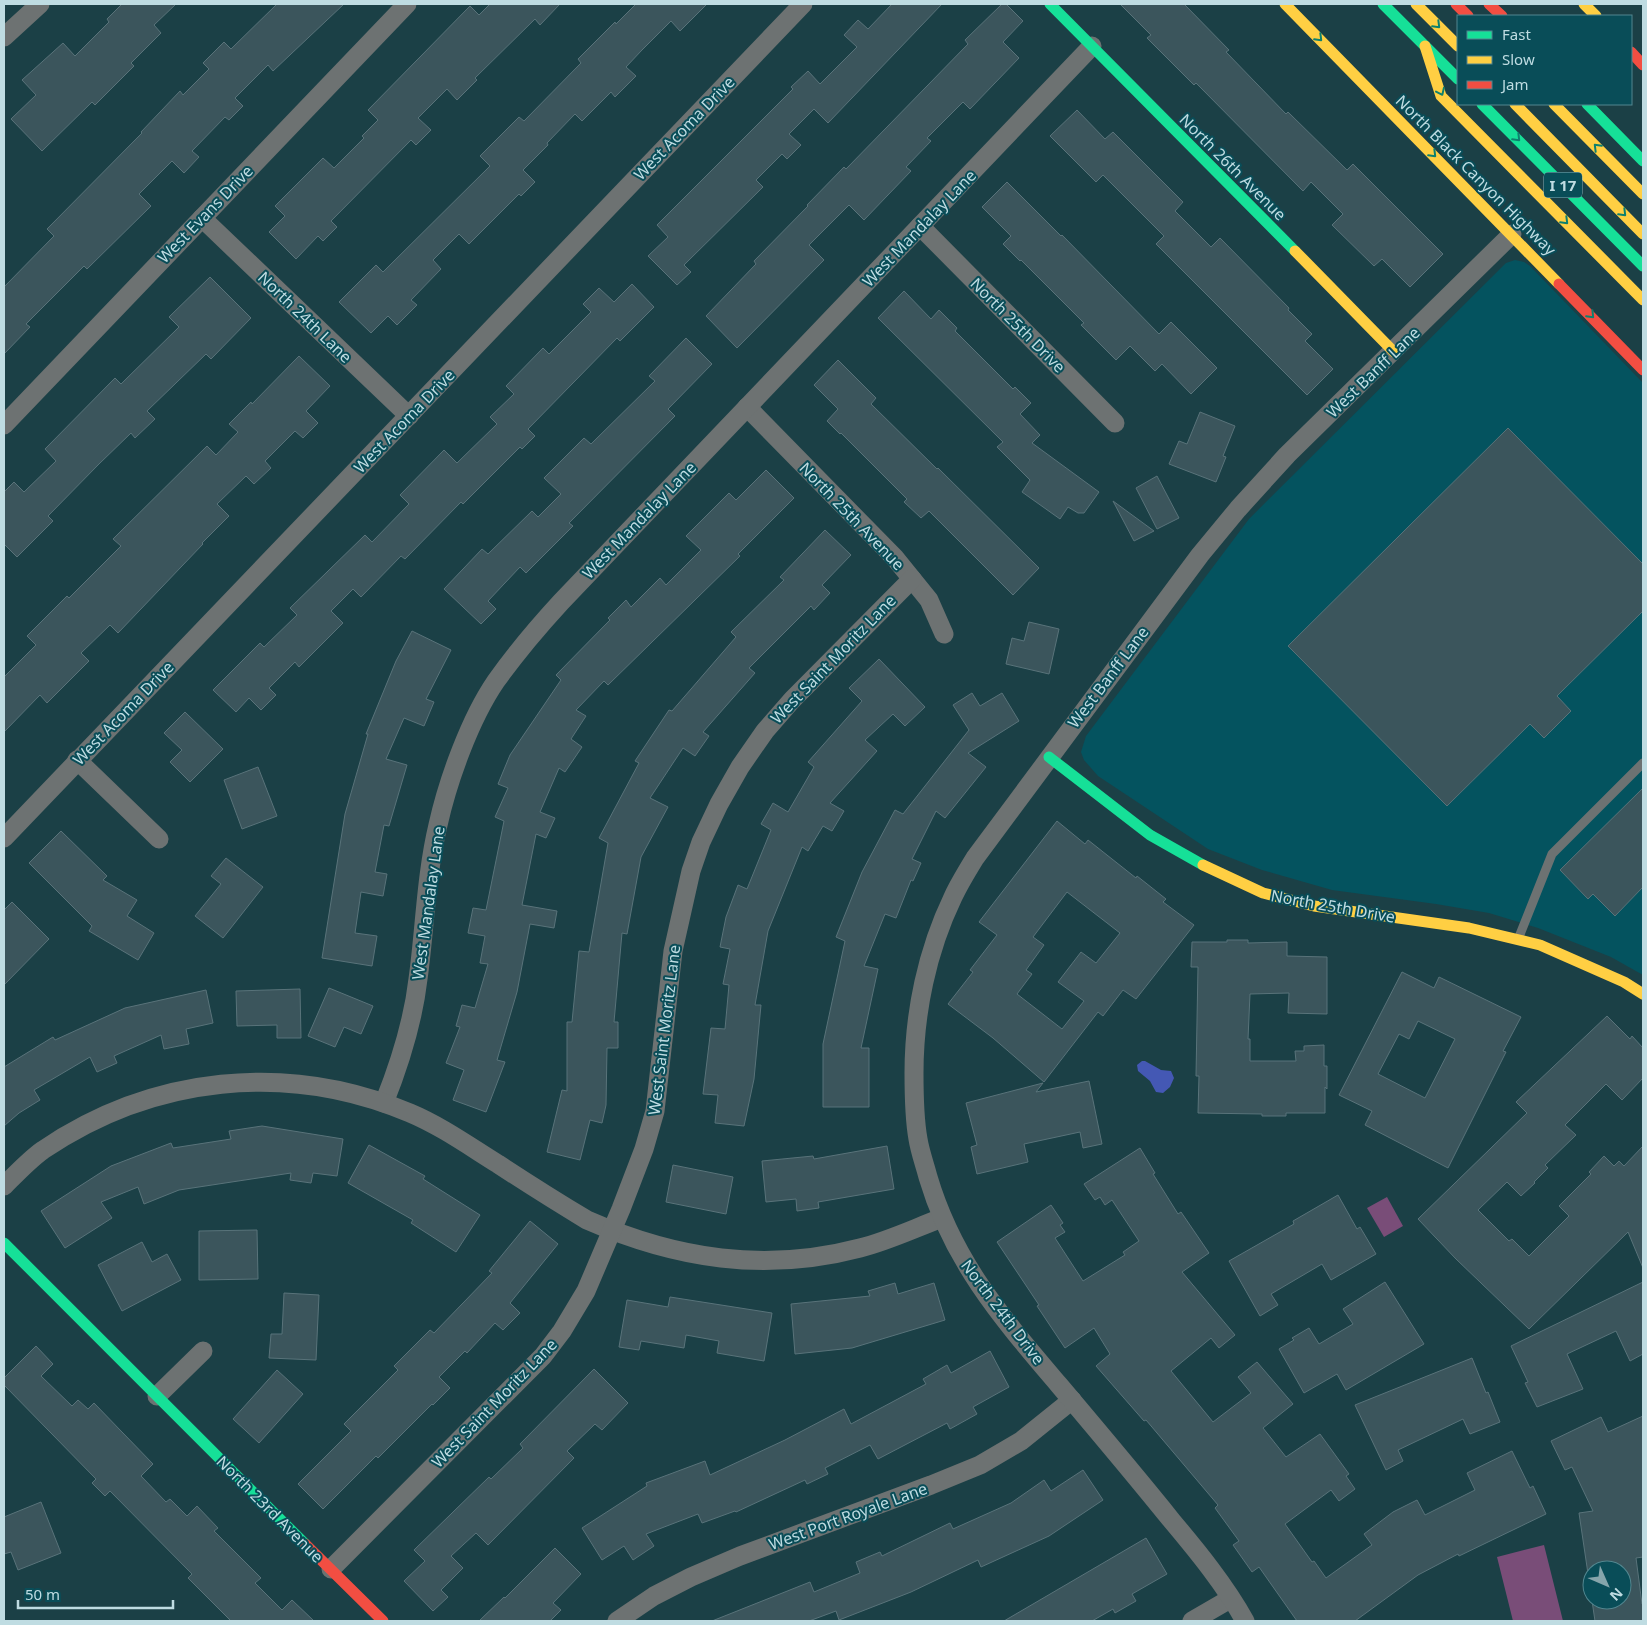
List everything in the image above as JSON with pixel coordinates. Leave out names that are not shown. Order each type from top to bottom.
[{"type":"main road","name":"North 26th Avenue","points":[[1050,4],[1394,352]]},
{"type":"main road","name":"North Black Canyon Highway","points":[[1285,4],[1643,370]]},
{"type":"main road","points":[[1383,4],[1457,78]]},
{"type":"main road","points":[[1416,4],[1457,45]]},
{"type":"main road","points":[[1456,4],[1467,15]]},
{"type":"main road","points":[[1489,4],[1501,15]]},
{"type":"main road","points":[[1584,4],[1595,15]]},
{"type":"main road","points":[[1425,46],[1442,96],[1643,300]]},
{"type":"main road","points":[[1632,53],[1643,65]]},
{"type":"main road","name":"I 17","points":[[1483,105],[1643,266]]},
{"type":"main road","points":[[1516,105],[1643,234]]},
{"type":"main road","points":[[1555,105],[1643,194]]},
{"type":"main road","points":[[1589,105],[1643,161]]},
{"type":"main road","name":"North 25th Drive","points":[[1049,757],[1150,835],[1208,867],[1263,893],[1314,906],[1469,928],[1518,939],[1540,945],[1607,974],[1643,994]]},
{"type":"main road","name":"North 23rd Avenue","points":[[4,1243],[383,1621]]},
{"type":"street","points":[[4,37],[40,4]]},
{"type":"street","name":"West Evans Drive","points":[[4,425],[407,4]]},
{"type":"street","name":"West Acoma Drive","points":[[4,838],[803,4]]},
{"type":"street","name":"West Mandalay Lane","points":[[384,1103],[403,1054],[413,1010],[418,981],[429,877],[438,825],[453,770],[475,720],[495,682],[537,629],[1092,46]]},
{"type":"street","name":"North 24th Lane","points":[[202,218],[409,416]]},
{"type":"street","name":"North 25th Drive","points":[[920,226],[1115,423]]},
{"type":"street","name":"West Banff Lane","points":[[942,1218],[918,1141],[914,1103],[914,1053],[919,1007],[925,976],[936,938],[953,897],[975,858],[1200,555],[1238,509],[1287,455],[1512,234]]},
{"type":"street","name":"North 25th Avenue","points":[[747,407],[895,558],[929,600],[944,634]]},
{"type":"street","name":"West Saint Moritz Lane","points":[[331,1569],[543,1356],[562,1331],[586,1291],[644,1149],[655,1111],[673,951],[691,871],[701,842],[728,790],[765,731],[792,700],[912,579]]},
{"type":"street","points":[[77,760],[159,839]]},
{"type":"street","points":[[4,1186],[41,1151],[86,1123],[124,1106],[166,1093],[261,1081],[304,1085],[342,1092],[384,1103],[410,1113],[448,1132],[587,1220],[612,1231],[651,1244],[702,1256],[764,1262],[821,1257],[862,1248],[942,1218]]},
{"type":"street","name":"North 24th Drive","points":[[942,1218],[974,1279],[1019,1338],[1120,1456],[1202,1557],[1245,1621]]},
{"type":"street","points":[[157,1396],[203,1351]]},
{"type":"street","name":"West Port Royale Lane","points":[[617,1621],[654,1596],[690,1577],[740,1556],[980,1465],[1021,1441],[1072,1400]]},
{"type":"street","points":[[1192,1621],[1230,1599]]},
{"type":"lane","points":[[1518,939],[1552,854],[1643,763]]},
{"type":"shaded area","points":[[1515,260],[1530,266],[1643,383],[1643,975],[1611,957],[1538,928],[1489,913],[1332,890],[1262,870],[1208,849],[1098,776],[1084,760],[1081,752],[1086,736],[1249,519],[1506,263]]},
{"type":"shaded area","points":[[1387,1197],[1403,1226],[1384,1237],[1367,1208]]},
{"type":"shaded area","points":[[1544,1545],[1563,1621],[1513,1621],[1497,1557]]},
{"type":"water","points":[[1142,1061],[1161,1070],[1171,1071],[1174,1078],[1170,1087],[1163,1093],[1156,1092],[1150,1081],[1138,1071],[1137,1065]]},
{"type":"building","points":[[122,4],[176,4],[154,25],[161,33],[131,63],[134,66],[95,105],[92,102],[42,151],[11,119],[36,95],[22,80],[63,43],[75,56],[109,22],[107,19]]},
{"type":"building","points":[[277,4],[344,4],[273,71],[268,65],[235,98],[243,106],[229,120],[225,117],[192,151],[199,157],[184,173],[172,161],[139,194],[151,206],[87,269],[84,266],[26,324],[30,327],[4,354],[4,287],[54,236],[47,229],[142,133],[180,91],[183,95],[209,69],[203,63],[224,42],[231,49]]},
{"type":"building","points":[[490,4],[560,4],[540,25],[535,19],[475,78],[477,80],[457,100],[447,89],[418,118],[431,130],[416,145],[411,140],[331,221],[337,227],[323,241],[318,236],[296,259],[269,232],[285,216],[275,206],[323,158],[334,168],[364,138],[362,136],[378,120],[368,110],[470,6],[479,15]]},
{"type":"building","points":[[636,4],[707,4],[680,31],[671,21],[642,50],[626,67],[636,76],[615,97],[611,92],[582,121],[575,114],[523,170],[535,182],[521,196],[519,194],[469,244],[459,234],[433,260],[441,269],[411,300],[417,305],[397,325],[388,316],[371,333],[339,302],[376,265],[383,272],[490,166],[480,156],[519,117],[524,121],[581,63],[578,59]]},
{"type":"building","points":[[892,4],[942,4],[828,123],[814,109],[789,134],[801,145],[787,159],[782,154],[756,180],[763,187],[684,265],[691,272],[677,285],[648,256],[668,237],[657,225],[793,89],[791,87],[808,71],[820,84],[857,47],[844,35],[858,20],[868,29]]},
{"type":"building","points":[[1002,4],[1006,4],[1023,21],[1003,42],[1019,58],[970,109],[963,102],[927,138],[931,141],[906,167],[911,171],[864,220],[849,205],[809,245],[824,260],[737,348],[706,316],[756,264],[754,261],[807,205],[844,167],[846,169],[968,44],[965,40]]},
{"type":"building","points":[[1120,4],[1184,4],[1229,50],[1226,52],[1286,114],[1288,112],[1347,170],[1353,164],[1443,254],[1410,287],[1382,259],[1374,266],[1332,225],[1343,214],[1311,182],[1303,191],[1196,83],[1194,85],[1147,38],[1151,35]]},
{"type":"building","points":[[1077,110],[1105,139],[1113,132],[1183,202],[1175,211],[1211,247],[1220,238],[1312,334],[1305,341],[1333,369],[1307,395],[1156,244],[1164,236],[1103,175],[1096,182],[1050,136]]},
{"type":"building","points":[[1007,182],[1159,334],[1171,322],[1217,368],[1191,394],[1162,364],[1155,371],[1130,346],[1116,360],[1081,325],[1084,323],[1003,244],[1011,236],[982,207]]},
{"type":"building","points":[[210,277],[251,318],[211,359],[206,354],[147,411],[155,419],[135,438],[131,433],[99,464],[48,516],[53,521],[17,557],[4,544],[4,492],[14,482],[24,492],[56,461],[45,449],[115,378],[121,384],[179,327],[169,317]]},
{"type":"building","points":[[632,284],[654,307],[620,341],[617,338],[528,429],[535,436],[522,449],[520,447],[463,504],[461,502],[405,559],[401,556],[361,597],[353,589],[331,611],[343,623],[299,667],[295,662],[269,688],[276,695],[261,710],[249,698],[236,712],[213,690],[260,643],[264,647],[297,615],[290,608],[365,535],[372,542],[409,504],[400,495],[444,450],[457,463],[497,424],[490,417],[514,394],[506,386],[543,348],[549,354],[591,312],[583,304],[599,288],[614,302]]},
{"type":"building","points":[[904,291],[931,319],[939,310],[957,328],[955,331],[1013,389],[1015,387],[1031,403],[1020,414],[1040,435],[1032,443],[1099,492],[1084,513],[1078,513],[1068,507],[1060,519],[1022,492],[1030,480],[997,447],[1003,442],[878,318]]},
{"type":"building","points":[[686,338],[712,364],[668,409],[675,416],[569,523],[573,526],[526,573],[520,567],[488,601],[496,609],[481,624],[444,589],[482,549],[488,554],[532,511],[538,517],[561,494],[544,478],[584,438],[591,444],[655,381],[649,376]]},
{"type":"building","points":[[299,356],[330,386],[306,411],[318,423],[303,438],[295,431],[265,461],[271,468],[254,484],[246,476],[217,504],[229,516],[203,544],[118,633],[110,625],[81,653],[89,661],[47,703],[40,695],[4,732],[4,677],[36,645],[27,636],[67,596],[69,598],[121,546],[113,539],[207,446],[216,455],[238,432],[229,424],[251,402],[252,404]]},
{"type":"building","points":[[838,360],[876,398],[871,404],[1039,568],[1013,595],[929,511],[921,518],[904,502],[907,499],[827,421],[838,409],[814,385]]},
{"type":"building","points":[[1200,412],[1235,426],[1223,456],[1226,457],[1216,482],[1169,464],[1179,441],[1187,444]]},
{"type":"building","points":[[1508,428],[1643,564],[1643,611],[1557,696],[1571,711],[1544,738],[1530,724],[1447,806],[1288,646]]},
{"type":"building","points":[[766,470],[794,498],[738,554],[740,556],[608,685],[604,681],[576,710],[586,716],[571,739],[582,747],[565,772],[559,768],[540,812],[555,818],[546,838],[536,834],[522,905],[557,911],[554,928],[530,924],[517,992],[497,1060],[505,1062],[486,1112],[453,1100],[464,1070],[446,1063],[460,1027],[456,1026],[462,1005],[475,1008],[488,964],[480,963],[485,936],[468,933],[473,908],[486,910],[504,821],[495,817],[508,788],[498,784],[510,755],[561,680],[556,675],[610,620],[608,618],[626,600],[631,607],[660,578],[666,585],[701,550],[686,536],[729,493],[736,500]]},
{"type":"building","points":[[1157,476],[1179,518],[1157,529],[1136,488]]},
{"type":"building","points":[[1113,501],[1154,531],[1134,541]]},
{"type":"building","points":[[825,530],[851,555],[822,585],[830,593],[814,610],[811,606],[749,668],[755,673],[703,732],[709,736],[695,756],[683,748],[650,798],[668,807],[641,857],[627,934],[622,933],[614,1022],[618,1022],[618,1048],[607,1048],[606,1105],[602,1123],[590,1120],[580,1160],[547,1152],[562,1090],[567,1091],[567,1022],[572,1022],[579,951],[589,952],[608,843],[599,838],[639,763],[635,761],[669,710],[672,711],[736,637],[731,632],[784,580],[780,577]]},
{"type":"building","points":[[1029,622],[1059,629],[1049,674],[1006,664],[1012,638],[1024,641]]},
{"type":"building","points":[[412,631],[451,650],[426,699],[434,702],[424,726],[404,718],[386,759],[407,765],[389,826],[384,825],[375,872],[387,874],[383,896],[361,892],[355,933],[377,936],[372,966],[322,958],[345,814],[368,734],[366,734],[396,661]]},
{"type":"building","points":[[879,659],[925,707],[905,726],[893,714],[865,740],[877,751],[830,803],[844,811],[832,831],[823,826],[808,851],[802,847],[768,931],[755,1005],[761,1005],[754,1079],[744,1126],[715,1123],[718,1095],[703,1094],[711,1028],[725,1029],[729,985],[723,984],[730,949],[720,947],[726,917],[738,885],[747,889],[771,830],[761,824],[773,803],[788,812],[814,767],[808,762],[862,701],[849,688]]},
{"type":"building","points":[[972,693],[980,706],[1002,693],[1019,721],[968,753],[986,767],[945,818],[936,811],[912,859],[921,863],[913,881],[911,880],[896,918],[885,914],[864,966],[878,969],[861,1048],[869,1048],[869,1107],[823,1107],[823,1044],[845,941],[836,937],[862,872],[895,810],[903,814],[969,730],[953,705]]},
{"type":"building","points":[[185,712],[223,749],[190,782],[170,762],[182,750],[164,733]]},
{"type":"building","points":[[258,767],[277,816],[242,829],[224,780]]},
{"type":"building","points":[[1643,788],[1643,887],[1615,916],[1593,894],[1588,899],[1560,870]]},
{"type":"building","points":[[1057,821],[1085,844],[1088,840],[1136,878],[1137,876],[1166,899],[1163,902],[1194,925],[1136,999],[1123,990],[1103,1016],[1098,1012],[1044,1082],[993,1038],[948,1004],[973,972],[970,970],[997,935],[979,922]],"holes":[[[1067,892],[1120,933],[1096,963],[1081,952],[1058,982],[1084,1001],[1062,1029],[1017,994],[1032,974],[1026,970],[1044,945],[1033,937]]]},
{"type":"building","points":[[61,831],[107,876],[103,880],[137,900],[127,916],[154,933],[138,960],[89,931],[92,926],[29,863]]},
{"type":"building","points":[[226,858],[263,887],[223,938],[195,916],[221,884],[211,876]]},
{"type":"building","points":[[12,902],[49,939],[4,985],[4,910]]},
{"type":"building","points":[[1227,940],[1248,940],[1248,943],[1287,942],[1287,956],[1327,957],[1327,1014],[1288,1013],[1289,993],[1250,994],[1248,1039],[1250,1039],[1250,1061],[1296,1061],[1295,1051],[1304,1051],[1304,1046],[1324,1045],[1324,1066],[1327,1066],[1325,1113],[1286,1113],[1286,1116],[1262,1116],[1262,1114],[1198,1113],[1199,1076],[1196,1076],[1198,967],[1191,967],[1192,942],[1227,942]]},
{"type":"building","points":[[1402,972],[1434,988],[1439,977],[1521,1017],[1503,1051],[1506,1052],[1448,1168],[1365,1125],[1372,1111],[1339,1095]],"holes":[[[1418,1021],[1455,1039],[1425,1098],[1378,1074],[1399,1034],[1409,1039]]]},
{"type":"building","points":[[329,988],[373,1006],[361,1034],[344,1027],[335,1047],[308,1036]]},
{"type":"building","points":[[300,989],[301,1038],[277,1038],[277,1025],[237,1026],[236,991]]},
{"type":"building","points":[[206,990],[213,1023],[186,1029],[189,1044],[164,1049],[161,1035],[114,1056],[117,1063],[97,1072],[90,1057],[34,1090],[40,1100],[19,1113],[4,1126],[4,1067],[53,1037],[55,1040],[125,1008]]},
{"type":"building","points":[[1607,1016],[1630,1039],[1632,1036],[1643,1048],[1643,1078],[1622,1100],[1606,1084],[1565,1125],[1576,1135],[1545,1165],[1548,1168],[1535,1183],[1521,1196],[1507,1182],[1478,1210],[1509,1241],[1512,1239],[1529,1256],[1569,1216],[1559,1206],[1591,1174],[1589,1172],[1604,1156],[1614,1166],[1619,1161],[1624,1166],[1643,1146],[1643,1268],[1628,1232],[1529,1329],[1456,1259],[1418,1219],[1527,1113],[1516,1102]]},
{"type":"building","points":[[1089,1081],[1102,1144],[1083,1148],[1080,1132],[1024,1144],[1028,1162],[977,1174],[971,1147],[977,1145],[966,1103],[1043,1083],[1036,1092]]},
{"type":"building","points":[[262,1126],[343,1139],[337,1176],[313,1173],[311,1183],[290,1180],[291,1173],[179,1190],[144,1204],[138,1187],[101,1202],[112,1218],[65,1248],[41,1211],[111,1166],[171,1143],[173,1148],[231,1139],[229,1131]]},
{"type":"building","points":[[369,1145],[425,1176],[423,1179],[480,1215],[456,1252],[411,1223],[413,1220],[348,1183]]},
{"type":"building","points":[[887,1146],[894,1189],[818,1202],[819,1208],[797,1211],[796,1199],[766,1202],[762,1161],[813,1156],[814,1159]]},
{"type":"building","points":[[1140,1148],[1155,1173],[1153,1174],[1178,1214],[1181,1212],[1209,1253],[1182,1272],[1235,1335],[1219,1348],[1211,1338],[1171,1371],[1213,1422],[1251,1393],[1238,1377],[1257,1362],[1293,1404],[1263,1428],[1286,1457],[1320,1434],[1349,1474],[1346,1476],[1355,1489],[1339,1501],[1331,1490],[1285,1524],[1326,1578],[1372,1545],[1364,1534],[1393,1512],[1417,1500],[1425,1515],[1475,1490],[1467,1473],[1512,1451],[1530,1488],[1533,1486],[1546,1514],[1459,1556],[1458,1554],[1418,1575],[1355,1621],[1297,1621],[1259,1567],[1252,1572],[1233,1545],[1239,1541],[1215,1508],[1218,1505],[1146,1420],[1144,1421],[1096,1366],[1110,1354],[1094,1328],[1065,1348],[997,1242],[1051,1205],[1063,1223],[1060,1225],[1065,1232],[1055,1238],[1083,1281],[1125,1255],[1123,1252],[1139,1241],[1112,1200],[1105,1205],[1100,1197],[1095,1200],[1084,1184]]},
{"type":"building","points":[[673,1165],[733,1177],[726,1214],[666,1202]]},
{"type":"building","points":[[1338,1195],[1357,1229],[1360,1227],[1376,1254],[1331,1280],[1322,1264],[1271,1294],[1278,1305],[1260,1316],[1229,1261],[1294,1224],[1293,1221]]},
{"type":"building","points":[[530,1221],[558,1244],[510,1303],[520,1313],[503,1330],[495,1323],[467,1353],[465,1351],[439,1377],[450,1388],[378,1458],[376,1456],[323,1509],[298,1484],[351,1431],[344,1424],[398,1370],[394,1366],[430,1330],[434,1333],[492,1273],[489,1271]]},
{"type":"building","points":[[257,1230],[258,1279],[199,1280],[199,1231]]},
{"type":"building","points":[[142,1242],[152,1262],[167,1254],[181,1280],[122,1311],[98,1265]]},
{"type":"building","points":[[1385,1282],[1424,1344],[1346,1390],[1337,1374],[1304,1393],[1279,1349],[1294,1340],[1292,1338],[1309,1328],[1319,1344],[1353,1324],[1343,1309]]},
{"type":"building","points":[[1643,1282],[1643,1354],[1630,1361],[1616,1331],[1567,1354],[1583,1389],[1537,1407],[1525,1383],[1528,1382],[1511,1346]]},
{"type":"building","points":[[895,1283],[898,1294],[934,1283],[945,1320],[852,1348],[795,1354],[791,1304],[870,1296],[868,1291]]},
{"type":"building","points":[[284,1293],[319,1295],[316,1360],[269,1358],[271,1334],[282,1334]]},
{"type":"building","points":[[670,1297],[772,1313],[764,1361],[717,1353],[719,1341],[686,1335],[684,1348],[641,1341],[639,1350],[619,1347],[627,1300],[668,1307]]},
{"type":"building","points":[[36,1346],[53,1364],[41,1376],[72,1406],[78,1400],[88,1409],[94,1403],[153,1464],[141,1476],[166,1502],[170,1499],[187,1516],[197,1506],[218,1528],[214,1531],[261,1578],[255,1583],[282,1610],[292,1600],[314,1621],[231,1621],[188,1578],[192,1574],[110,1491],[105,1496],[92,1483],[96,1479],[4,1385],[4,1378]]},
{"type":"building","points":[[990,1351],[1009,1387],[973,1407],[977,1414],[950,1429],[947,1423],[878,1459],[870,1445],[825,1468],[828,1474],[807,1484],[805,1480],[736,1512],[702,1523],[698,1514],[646,1534],[654,1546],[633,1560],[624,1546],[602,1560],[582,1528],[647,1486],[646,1483],[705,1461],[710,1475],[785,1440],[844,1409],[851,1424],[926,1384],[923,1379],[947,1365],[951,1373]]},
{"type":"building","points":[[1472,1358],[1500,1422],[1470,1434],[1463,1419],[1398,1450],[1403,1461],[1386,1470],[1355,1405]]},
{"type":"building","points":[[594,1369],[628,1403],[602,1430],[595,1424],[567,1451],[574,1458],[488,1545],[476,1533],[451,1556],[463,1568],[441,1590],[448,1597],[433,1611],[404,1581],[425,1561],[414,1550],[489,1477],[491,1479],[523,1448],[520,1444]]},
{"type":"building","points":[[277,1370],[303,1394],[259,1443],[233,1419]]},
{"type":"building","points":[[1643,1416],[1643,1557],[1636,1558],[1643,1604],[1643,1621],[1595,1621],[1593,1610],[1632,1610],[1632,1560],[1586,1560],[1579,1513],[1593,1511],[1572,1467],[1565,1470],[1551,1441],[1601,1417],[1608,1432]]},
{"type":"building","points":[[1083,1470],[1103,1500],[1049,1536],[981,1567],[978,1560],[911,1592],[839,1620],[836,1611],[809,1621],[712,1621],[810,1582],[814,1592],[860,1573],[856,1562],[880,1552],[882,1556],[950,1523],[953,1529],[1011,1503],[1044,1480],[1051,1491]]},
{"type":"building","points":[[41,1502],[61,1553],[18,1570],[11,1552],[4,1554],[4,1517]]},
{"type":"building","points":[[1146,1538],[1167,1574],[1132,1594],[1136,1601],[1115,1613],[1113,1609],[1092,1621],[1004,1621]]},
{"type":"building","points":[[555,1548],[581,1574],[553,1603],[561,1610],[550,1621],[479,1621],[505,1598]]},
{"type":"traffic: fast","points":[[1050,4],[1295,251]]},
{"type":"traffic: fast","points":[[1383,4],[1457,78]]},
{"type":"traffic: fast","points":[[1483,105],[1643,266]]},
{"type":"traffic: fast","points":[[1588,105],[1643,161]]},
{"type":"traffic: fast","points":[[1049,757],[1150,835],[1203,865]]},
{"type":"traffic: fast","points":[[4,1243],[305,1544]]},
{"type":"traffic: slow","points":[[1285,4],[1559,284]]},
{"type":"traffic: slow","points":[[1416,4],[1457,45]]},
{"type":"traffic: slow","points":[[1584,4],[1595,15]]},
{"type":"traffic: slow","points":[[1425,46],[1441,96],[1643,300]]},
{"type":"traffic: slow","points":[[1516,105],[1643,234]]},
{"type":"traffic: slow","points":[[1555,105],[1643,194]]},
{"type":"traffic: slow","points":[[1295,251],[1394,352]]},
{"type":"traffic: slow","points":[[1203,865],[1263,893],[1314,906],[1469,928],[1540,945],[1624,982],[1643,994]]},
{"type":"traffic: jam","points":[[1456,4],[1467,15]]},
{"type":"traffic: jam","points":[[1489,4],[1501,15]]},
{"type":"traffic: jam","points":[[1632,53],[1643,65]]},
{"type":"traffic: jam","points":[[1559,284],[1643,370]]},
{"type":"traffic: jam","points":[[305,1544],[383,1621]]}]
